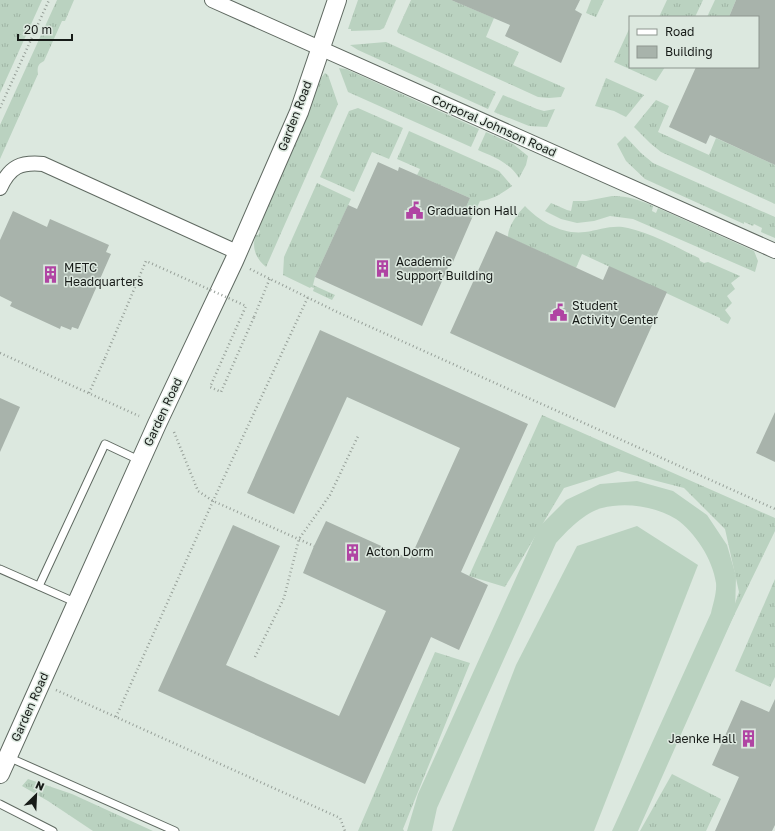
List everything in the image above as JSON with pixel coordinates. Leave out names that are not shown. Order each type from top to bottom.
[{"type":"street","name":"Corporal Johnson Road","points":[[212,0],[775,251]]},
{"type":"street","name":"Garden Road","points":[[0,774],[141,461],[236,256],[299,112],[337,0]]},
{"type":"street","points":[[0,188],[10,171],[19,165],[33,163],[43,164],[236,256]]},
{"type":"lane","points":[[39,586],[105,444],[141,461]]},
{"type":"lane","points":[[0,569],[77,603]]},
{"type":"lane","points":[[8,756],[175,831]]},
{"type":"lane","points":[[0,804],[53,831]]},
{"type":"path","points":[[0,108],[49,0]]},
{"type":"path","points":[[236,256],[270,278],[335,311],[775,509]]},
{"type":"path","points":[[89,393],[146,261],[246,306],[210,387],[221,392],[270,278]]},
{"type":"path","points":[[116,717],[213,501],[308,296]]},
{"type":"path","points":[[0,353],[139,416]]},
{"type":"path","points":[[174,432],[198,491],[213,501],[314,546]]},
{"type":"path","points":[[255,657],[284,598],[299,539],[330,495],[359,434]]},
{"type":"path","points":[[41,683],[340,818],[345,831]]},
{"type":"green space","points":[[0,0],[42,0],[0,93]]},
{"type":"green space","points":[[57,0],[74,0],[65,21],[62,21],[44,61],[38,66],[38,74],[0,159],[0,125]]},
{"type":"green space","points":[[358,0],[396,0],[384,28],[380,30],[351,31],[351,29],[348,29]]},
{"type":"green space","points":[[411,0],[451,0],[494,18],[486,37],[519,52],[513,65],[565,88],[561,97],[538,97],[398,33],[397,31]]},
{"type":"green space","points":[[591,0],[604,0],[596,17],[586,13]]},
{"type":"green space","points":[[667,0],[703,0],[695,16],[659,16]]},
{"type":"green space","points":[[715,0],[736,0],[729,16],[707,16]]},
{"type":"green space","points":[[629,29],[629,68],[664,68],[656,81],[614,62]]},
{"type":"green space","points":[[386,42],[496,92],[488,109],[350,45]]},
{"type":"green space","points":[[339,68],[346,69],[479,129],[471,147],[348,92]]},
{"type":"green space","points":[[325,73],[328,75],[338,104],[266,267],[262,264],[255,252],[254,244],[256,235],[258,235],[260,231],[258,229],[296,143],[321,78]]},
{"type":"green space","points":[[606,78],[644,95],[626,117],[614,111],[595,106]]},
{"type":"green space","points":[[503,95],[544,111],[555,109],[547,127],[529,126],[494,112]]},
{"type":"green space","points":[[656,100],[669,106],[658,132],[709,155],[716,138],[775,165],[775,204],[661,152],[650,143],[634,127]]},
{"type":"green space","points":[[358,108],[403,128],[389,159],[372,152],[354,192],[320,177],[349,111]]},
{"type":"green space","points":[[409,131],[499,171],[512,186],[493,198],[480,201],[472,218],[463,214],[470,198],[417,175],[420,169],[397,159]]},
{"type":"green space","points":[[486,132],[513,144],[528,156],[526,165],[519,178],[506,164],[478,150]]},
{"type":"green space","points":[[625,136],[653,163],[775,217],[775,238],[761,232],[762,228],[754,224],[753,226],[744,222],[744,224],[645,179],[626,161],[617,144]]},
{"type":"green space","points":[[317,183],[351,199],[315,277],[313,285],[335,295],[332,300],[313,291],[314,288],[310,288],[283,275],[284,257]]},
{"type":"green space","points":[[612,196],[629,198],[643,202],[653,206],[652,211],[656,213],[658,208],[754,251],[758,261],[755,272],[633,219],[610,216],[594,221],[577,223],[561,219],[545,211],[551,203],[571,211],[573,201],[586,201]]},
{"type":"green space","points":[[525,206],[545,222],[568,231],[585,232],[617,227],[637,230],[673,245],[699,258],[700,261],[704,263],[708,262],[740,276],[731,283],[735,289],[727,296],[732,303],[725,310],[731,318],[728,324],[720,320],[720,318],[582,254],[576,268],[508,237],[508,233],[514,220]]},
{"type":"green space","points":[[542,415],[775,518],[775,531],[723,638],[739,592],[725,529],[684,488],[618,471],[564,488],[505,587],[469,576]]},
{"type":"green space","points":[[637,481],[673,491],[707,515],[727,545],[736,576],[735,613],[638,831],[612,831],[711,613],[716,583],[711,565],[702,547],[690,531],[676,519],[649,508],[620,505],[602,508],[589,513],[577,522],[556,543],[437,808],[432,831],[407,831],[418,794],[539,527],[566,500],[600,484]]},
{"type":"green space","points":[[637,526],[698,565],[594,831],[452,831],[516,665],[577,546]]},
{"type":"green space","points":[[775,579],[775,677],[770,687],[735,671]]},
{"type":"green space","points":[[435,652],[470,663],[403,829],[404,831],[358,831]]},
{"type":"green space","points":[[672,774],[721,799],[706,831],[640,831]]},
{"type":"green space","points":[[28,779],[72,794],[153,831],[93,831],[48,801],[22,786]]},
{"type":"building","points":[[451,0],[580,0],[575,10],[582,14],[561,63],[505,36],[510,25]]},
{"type":"building","points":[[736,0],[775,0],[775,165],[710,135],[706,144],[669,127],[696,68],[759,68],[759,16],[729,16]]},
{"type":"building","name":"Academic Support Building","points":[[378,162],[398,171],[399,167],[470,198],[463,214],[472,218],[453,262],[451,261],[422,326],[315,277],[348,205],[357,209]]},
{"type":"building","name":"METC Headquarters","points":[[13,211],[47,227],[50,219],[109,245],[106,252],[111,254],[78,329],[72,327],[71,330],[61,326],[60,329],[10,306],[12,302],[0,296],[0,240]]},
{"type":"building","name":"Student Activity Center","points":[[496,231],[603,280],[609,266],[667,292],[615,408],[450,333]]},
{"type":"building","name":"Acton Dorm","points":[[320,330],[528,424],[461,572],[488,585],[459,650],[431,637],[365,784],[158,691],[233,525],[280,546],[226,665],[339,716],[386,611],[303,573],[314,546],[326,521],[410,559],[460,448],[347,397],[294,514],[247,493]]},
{"type":"building","points":[[0,398],[20,407],[0,452]]},
{"type":"building","points":[[775,412],[775,462],[756,453]]},
{"type":"building","name":"Jaenke Hall","points":[[775,699],[775,825],[772,831],[715,831],[739,777],[712,765],[741,700],[769,712]]},
{"type":"place","name":"Graduation Hall","points":[[414,211]]},
{"type":"place","name":"Academic Support Building","points":[[383,269]]},
{"type":"place","name":"METC Headquarters","points":[[51,275]]},
{"type":"place","name":"Student Activity Center","points":[[559,313]]},
{"type":"place","name":"Acton Dorm","points":[[353,552]]},
{"type":"place","name":"Jaenke Hall","points":[[749,739]]}]
